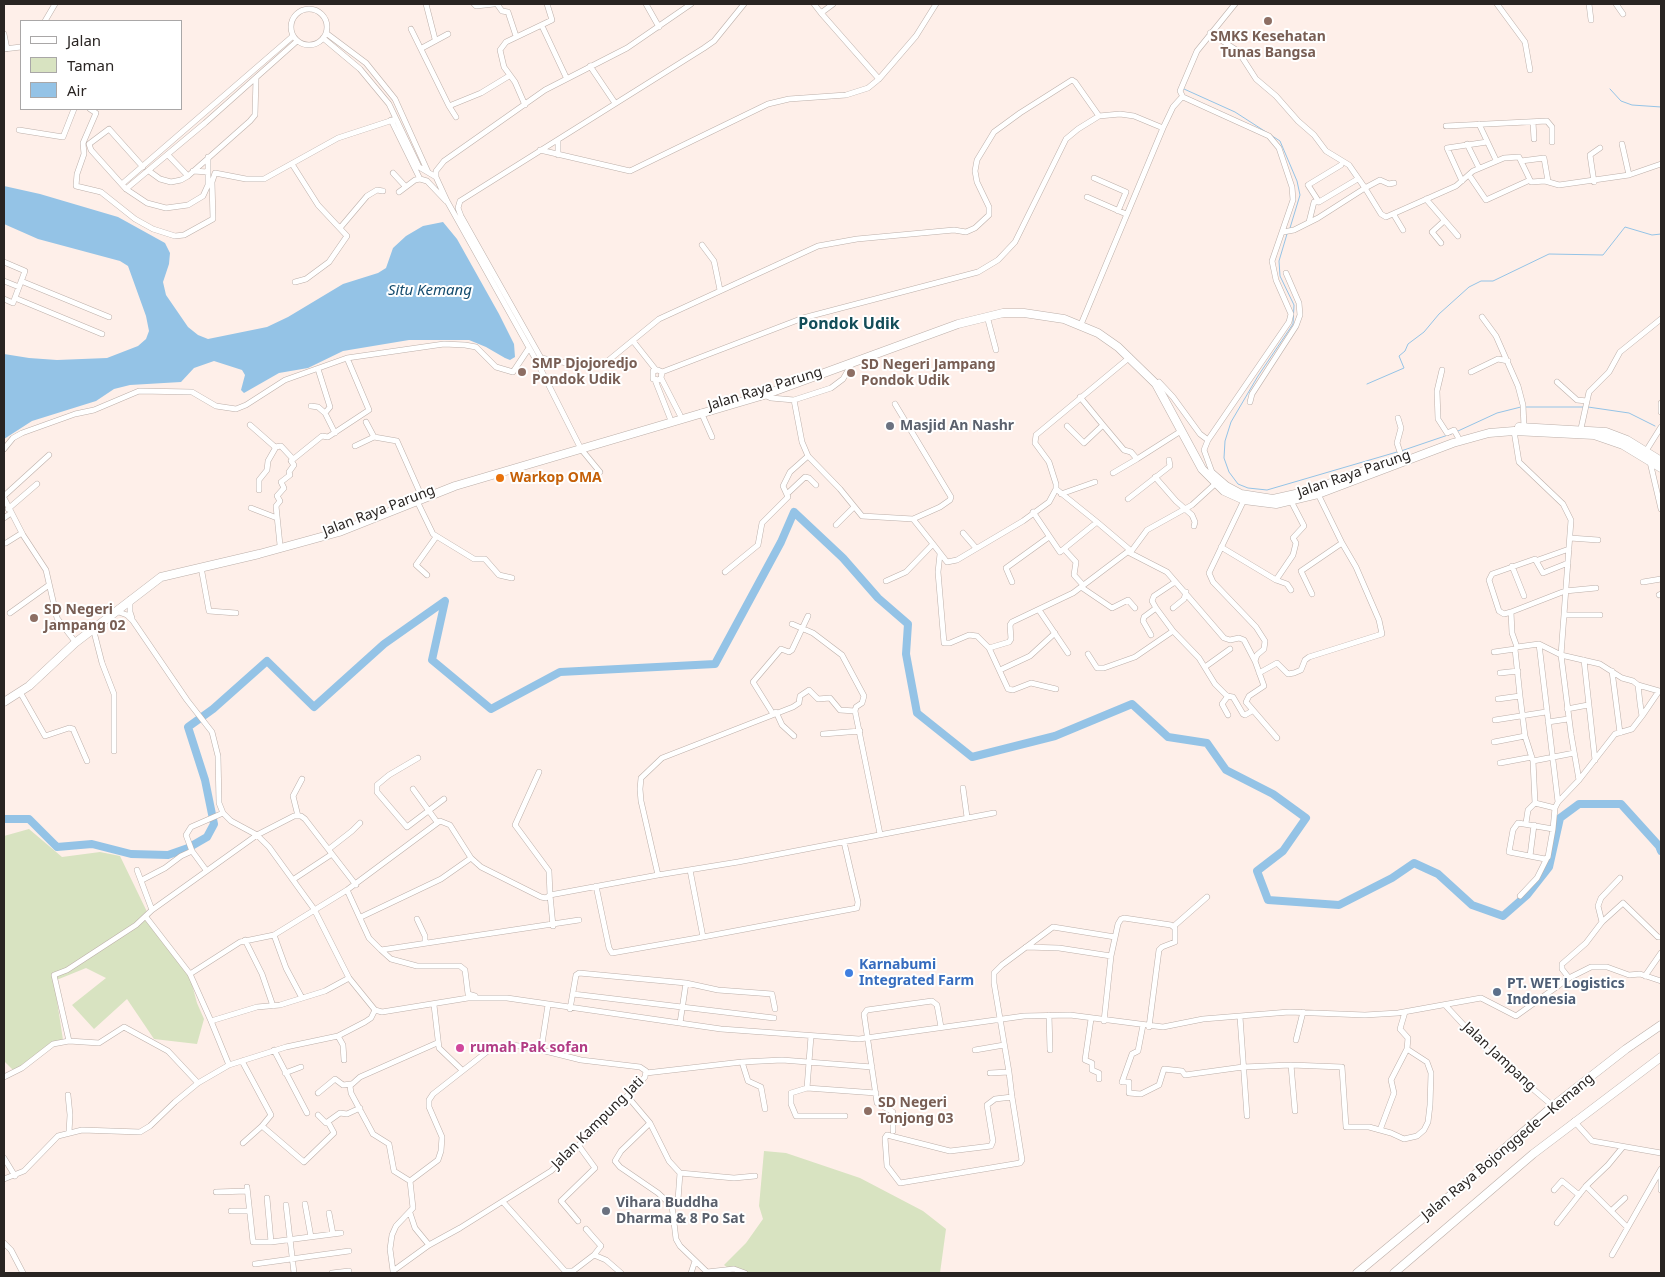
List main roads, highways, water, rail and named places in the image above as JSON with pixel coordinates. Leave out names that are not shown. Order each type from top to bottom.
[{"type":"highway","name":"Jalan Raya Parung","points":[[580,448],[670,418],[853,362],[958,320],[1002,310],[1047,312],[1102,330],[1121,344],[1138,358],[1159,382],[1198,458],[1214,480],[1241,494],[1273,499],[1309,491],[1473,436],[1514,431],[1581,432],[1610,440],[1661,468]]},
{"type":"highway","name":"Jalan Raya Parung","points":[[4,698],[26,683],[73,639],[128,595],[161,574],[280,545],[363,520],[494,470],[580,448],[764,395],[958,324],[987,316],[1024,313],[1064,319],[1098,333],[1130,357],[1156,384],[1198,464],[1234,497],[1244,500],[1264,504],[1291,501],[1318,494],[1400,454],[1456,433],[1487,428],[1524,427],[1613,434],[1646,451],[1661,462]]},
{"type":"highway","name":"Jalan Raya Parung","points":[[4,702],[20,692],[93,628],[161,577],[339,532],[419,498]]},
{"type":"highway","name":"Jalan Raya Bojonggede—Kemang","points":[[1360,1273],[1553,1106],[1626,1049],[1661,1025]]},
{"type":"highway","name":"Jalan Raya Bojonggede—Kemang","points":[[1394,1273],[1574,1121],[1661,1057]]},
{"type":"water","name":"Situ Kemang","points":[[4,186],[40,194],[118,217],[165,243],[170,253],[169,264],[163,282],[166,295],[188,327],[198,335],[208,339],[267,327],[288,317],[343,284],[378,273],[386,268],[393,248],[406,236],[423,226],[443,222],[457,239],[499,314],[514,344],[515,357],[510,360],[469,340],[409,340],[343,351],[308,368],[279,373],[244,393],[241,390],[245,375],[242,370],[214,361],[194,368],[181,382],[130,385],[114,389],[96,401],[32,421],[4,439],[4,354],[57,360],[107,358],[138,346],[146,339],[149,331],[146,316],[128,266],[120,261],[38,239],[4,224]]},
{"type":"waterway","points":[[1184,89],[1235,112],[1280,141],[1297,181],[1300,195],[1290,228]]},
{"type":"waterway","points":[[1610,89],[1621,101],[1632,105],[1661,107]]},
{"type":"waterway","points":[[1367,384],[1404,368],[1399,356],[1405,351],[1408,344],[1424,332],[1439,314],[1469,287],[1481,281],[1493,281],[1549,254],[1603,255],[1625,227],[1652,235],[1661,234]]},
{"type":"waterway","points":[[1287,234],[1279,261],[1280,276],[1294,305],[1293,324],[1258,376],[1231,422],[1225,441],[1224,458],[1229,472],[1238,484],[1248,488],[1267,490],[1397,452]]},
{"type":"waterway","points":[[1458,431],[1497,413],[1521,407]]},
{"type":"waterway","points":[[1525,407],[1584,407]]},
{"type":"waterway","points":[[1588,407],[1629,413],[1655,426]]},
{"type":"waterway","points":[[1401,451],[1454,433]]},
{"type":"waterway","points":[[4,819],[29,819],[57,847],[92,844],[131,854],[168,855],[188,848],[207,837],[214,824],[205,780],[188,727],[213,709],[267,661],[314,707],[384,644],[445,601],[432,660],[491,709],[560,672],[715,664],[781,542],[794,512],[843,558],[878,598],[908,624],[906,654],[917,713],[972,757],[1055,736],[1132,704],[1168,737],[1207,743],[1226,770],[1273,794],[1306,818],[1283,851],[1257,871],[1268,900],[1339,905],[1392,878],[1414,863],[1438,874],[1472,905],[1503,916],[1527,895],[1549,867],[1560,818],[1579,804],[1621,804],[1659,846],[1661,851]]},
{"type":"place","name":"SMKS Kesehatan Tunas Bangsa","points":[[1268,21]]},
{"type":"place","name":"SMP Djojoredjo Pondok Udik","points":[[522,372]]},
{"type":"place","name":"SD Negeri Jampang Pondok Udik","points":[[851,373]]},
{"type":"place","name":"Masjid An Nashr","points":[[890,426]]},
{"type":"place","name":"Warkop OMA","points":[[500,478]]},
{"type":"place","name":"SD Negeri Jampang 02","points":[[34,618]]},
{"type":"place","name":"Karnabumi Integrated Farm","points":[[849,973]]},
{"type":"place","name":"PT. WET Logistics Indonesia","points":[[1497,992]]},
{"type":"place","name":"rumah Pak sofan","points":[[460,1048]]},
{"type":"place","name":"SD Negeri Tonjong 03","points":[[868,1111]]},
{"type":"place","name":"Vihara Buddha Dharma & 8 Po Sat","points":[[606,1211]]},
{"type":"district","name":"Pondok Udik","points":[[849,324]]}]
